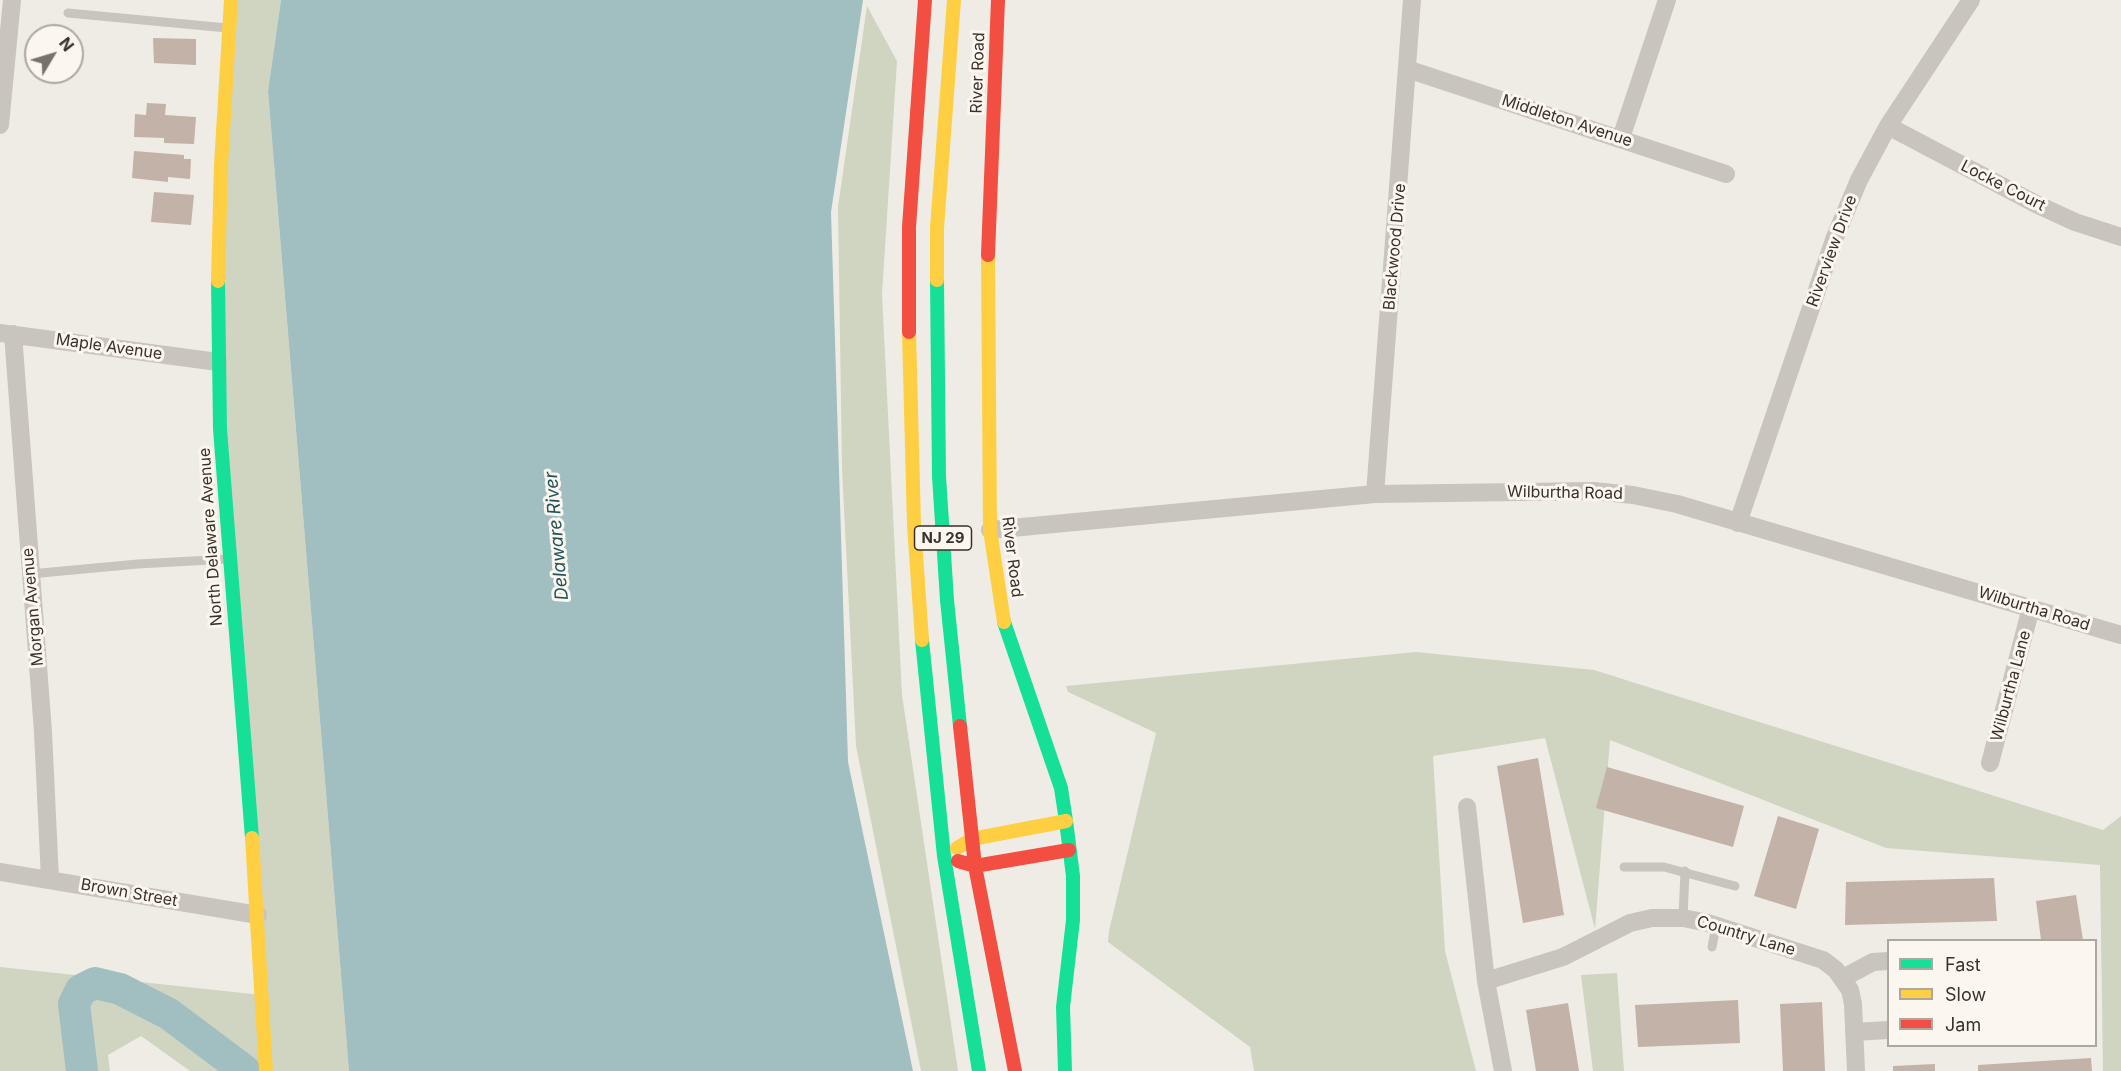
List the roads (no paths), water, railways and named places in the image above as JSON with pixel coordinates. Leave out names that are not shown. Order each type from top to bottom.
[{"type":"main road","name":"North Delaware Avenue","points":[[231,0],[221,165],[218,362],[229,559],[258,915],[266,1067]]},
{"type":"main road","name":"NJ 29","points":[[925,0],[909,227],[909,376],[914,525],[925,674],[944,856],[979,1071]]},
{"type":"main road","name":"River Road","points":[[954,0],[937,228],[936,352],[939,476],[947,600],[975,866],[1015,1071]]},
{"type":"main road","name":"River Road","points":[[998,0],[987,280],[990,530],[1004,622],[1015,660],[1061,788],[1074,876],[1073,920],[1063,1007],[1065,1071]]},
{"type":"main road","points":[[944,856],[972,838],[1066,821]]},
{"type":"main road","points":[[944,856],[975,866],[1069,850]]},
{"type":"street","points":[[0,125],[12,0]]},
{"type":"street","name":"Blackwood Drive","points":[[1375,494],[1412,0]]},
{"type":"street","points":[[1621,138],[1667,0]]},
{"type":"street","name":"Riverview Drive","points":[[1738,523],[1835,237],[1860,180],[1888,126],[1971,0]]},
{"type":"street","name":"Middleton Avenue","points":[[1407,69],[1726,174]]},
{"type":"street","name":"Locke Court","points":[[1888,126],[2036,204],[2075,222],[2121,237]]},
{"type":"street","name":"Maple Avenue","points":[[7,334],[218,362]]},
{"type":"street","name":"Morgan Avenue","points":[[7,334],[43,732],[50,879]]},
{"type":"street","name":"Wilburtha Road","points":[[990,530],[1375,494],[1582,490],[1634,495],[1677,504],[2031,608],[2120,631]]},
{"type":"street","name":"Wilburtha Lane","points":[[1990,763],[2031,608]]},
{"type":"street","points":[[1467,807],[1486,981],[1503,1071]]},
{"type":"street","name":"Brown Street","points":[[0,872],[258,915]]},
{"type":"street","name":"Country Lane","points":[[1486,981],[1563,957],[1630,923],[1652,918],[1683,918],[1716,926],[1823,960],[1843,978]]},
{"type":"street","points":[[1856,1071],[1853,1004],[1843,978],[1873,962],[1887,961]]},
{"type":"street","points":[[1854,1032],[1887,1030]]},
{"type":"lane","points":[[68,12],[229,28]]},
{"type":"lane","points":[[30,574],[138,564],[229,559]]},
{"type":"lane","points":[[1624,867],[1664,867],[1736,886]]},
{"type":"lane","points":[[1683,918],[1685,871]]},
{"type":"lane","points":[[1712,947],[1716,926]]},
{"type":"water","name":"Delaware River","points":[[281,0],[863,0],[831,212],[848,762],[913,1071],[349,1071],[268,91]]},
{"type":"waterway","points":[[82,1071],[74,1004],[81,990],[95,983],[120,989],[169,1014],[245,1071]]}]
